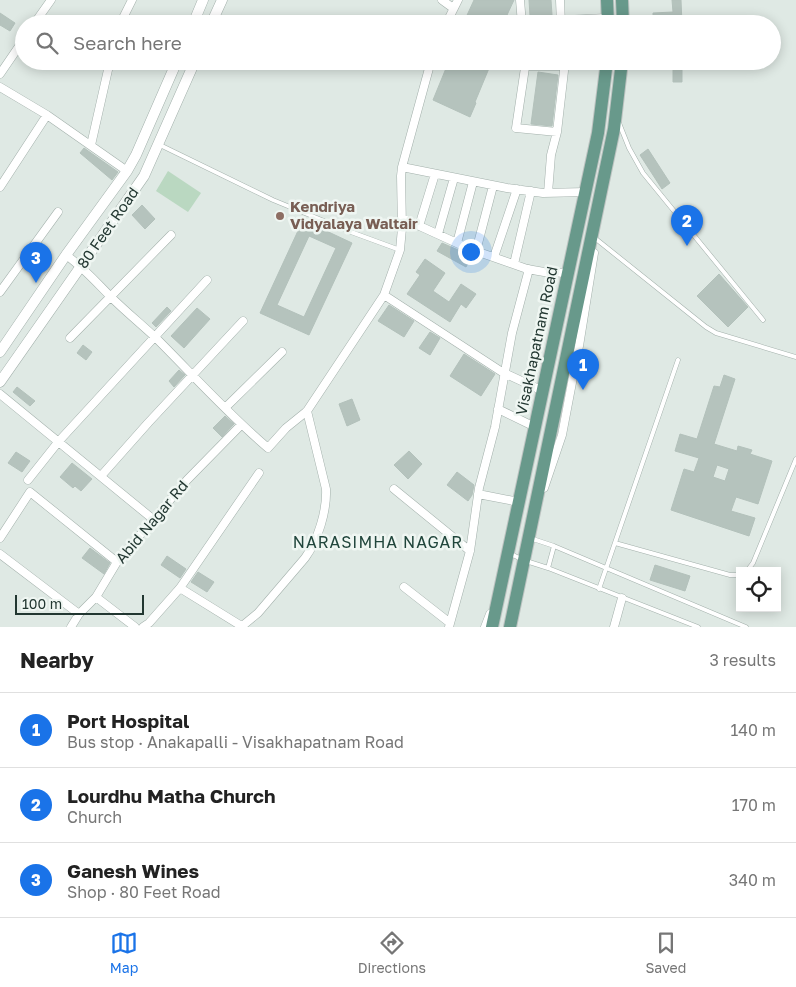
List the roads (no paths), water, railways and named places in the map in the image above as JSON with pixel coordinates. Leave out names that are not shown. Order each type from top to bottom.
[{"type":"main road","points":[[606,0],[607,15]]},
{"type":"main road","points":[[622,0],[623,15]]},
{"type":"main road","name":"Visakhapatnam Road","points":[[492,627],[586,192],[598,133],[606,70]]},
{"type":"main road","points":[[510,627],[604,174],[616,113],[621,70]]},
{"type":"street","points":[[40,15],[50,0]]},
{"type":"street","points":[[124,15],[132,0]]},
{"type":"street","points":[[197,15],[203,0]]},
{"type":"street","points":[[216,15],[222,0]]},
{"type":"street","points":[[442,0],[453,8]]},
{"type":"street","points":[[450,15],[458,0]]},
{"type":"street","points":[[520,0],[521,15]]},
{"type":"street","points":[[560,0],[561,15]]},
{"type":"street","points":[[0,74],[15,52]]},
{"type":"street","points":[[91,145],[108,70]]},
{"type":"street","name":"80 Feet Road","points":[[0,352],[66,255],[127,171],[144,138],[172,70]]},
{"type":"street","name":"80 Feet Road","points":[[0,382],[144,176],[191,70]]},
{"type":"street","points":[[66,255],[81,266],[110,297],[154,336],[226,407],[241,425],[268,448],[286,428],[308,411],[384,295],[400,250],[402,167],[429,70]]},
{"type":"street","points":[[525,70],[516,128],[557,132]]},
{"type":"street","points":[[548,193],[551,155],[557,132],[563,70]]},
{"type":"street","points":[[0,87],[47,114],[127,171]]},
{"type":"street","points":[[0,187],[47,114]]},
{"type":"street","points":[[144,138],[158,144]]},
{"type":"street","points":[[402,167],[493,186],[548,193],[586,192]]},
{"type":"street","points":[[420,226],[435,174]]},
{"type":"street","points":[[532,517],[552,467],[562,435],[579,346],[604,174]]},
{"type":"street","points":[[438,234],[454,178]]},
{"type":"street","points":[[457,243],[473,182]]},
{"type":"street","points":[[476,251],[493,186]]},
{"type":"street","points":[[494,257],[518,188]]},
{"type":"street","points":[[514,264],[531,191]]},
{"type":"street","points":[[0,292],[58,212]]},
{"type":"street","points":[[402,218],[476,251],[529,269],[568,273]]},
{"type":"street","points":[[70,338],[171,235]]},
{"type":"street","points":[[404,587],[450,625],[470,551],[478,494],[498,410],[512,333],[529,269]]},
{"type":"street","points":[[28,480],[59,441],[207,280]]},
{"type":"street","points":[[384,295],[505,374],[544,391]]},
{"type":"street","points":[[102,476],[148,423],[243,321]]},
{"type":"street","points":[[226,407],[282,352]]},
{"type":"street","points":[[0,394],[154,520]]},
{"type":"street","points":[[498,410],[535,427]]},
{"type":"street","points":[[180,588],[242,627],[258,614],[305,558],[311,549],[326,500],[326,489],[308,411]]},
{"type":"street","name":"Abid Nagar Rd","points":[[71,627],[79,614],[96,597],[117,562],[187,480],[241,425]]},
{"type":"street","points":[[143,627],[149,623],[180,588],[259,473]]},
{"type":"street","points":[[394,489],[470,551]]},
{"type":"street","points":[[0,538],[30,492],[117,562]]},
{"type":"street","points":[[478,494],[519,502]]},
{"type":"street","points":[[0,554],[79,614]]},
{"type":"street","points":[[485,627],[501,586]]},
{"type":"street","points":[[96,597],[135,627]]},
{"type":"street","points":[[614,627],[622,598]]},
{"type":"lane","points":[[616,113],[629,148],[643,173],[763,320]]},
{"type":"lane","points":[[158,144],[281,203],[400,250]]},
{"type":"lane","points":[[596,239],[716,334],[796,357]]},
{"type":"lane","points":[[599,589],[678,360]]},
{"type":"lane","points":[[750,567],[796,459]]},
{"type":"lane","points":[[528,538],[554,546],[746,627]]},
{"type":"lane","points":[[615,543],[736,576]]},
{"type":"lane","points":[[548,568],[554,546]]},
{"type":"lane","points":[[508,552],[523,560],[698,627]]},
{"type":"place","name":"Kendriya Vidyalaya Waltair","points":[[280,216]]},
{"type":"place","name":"Lourdhu Matha Church","points":[[687,246]]},
{"type":"place","name":"Ganesh Wines","points":[[36,283]]},
{"type":"place","name":"Port Hospital","points":[[583,390]]},
{"type":"district","name":"NARASIMHA NAGAR","points":[[378,542]]}]
